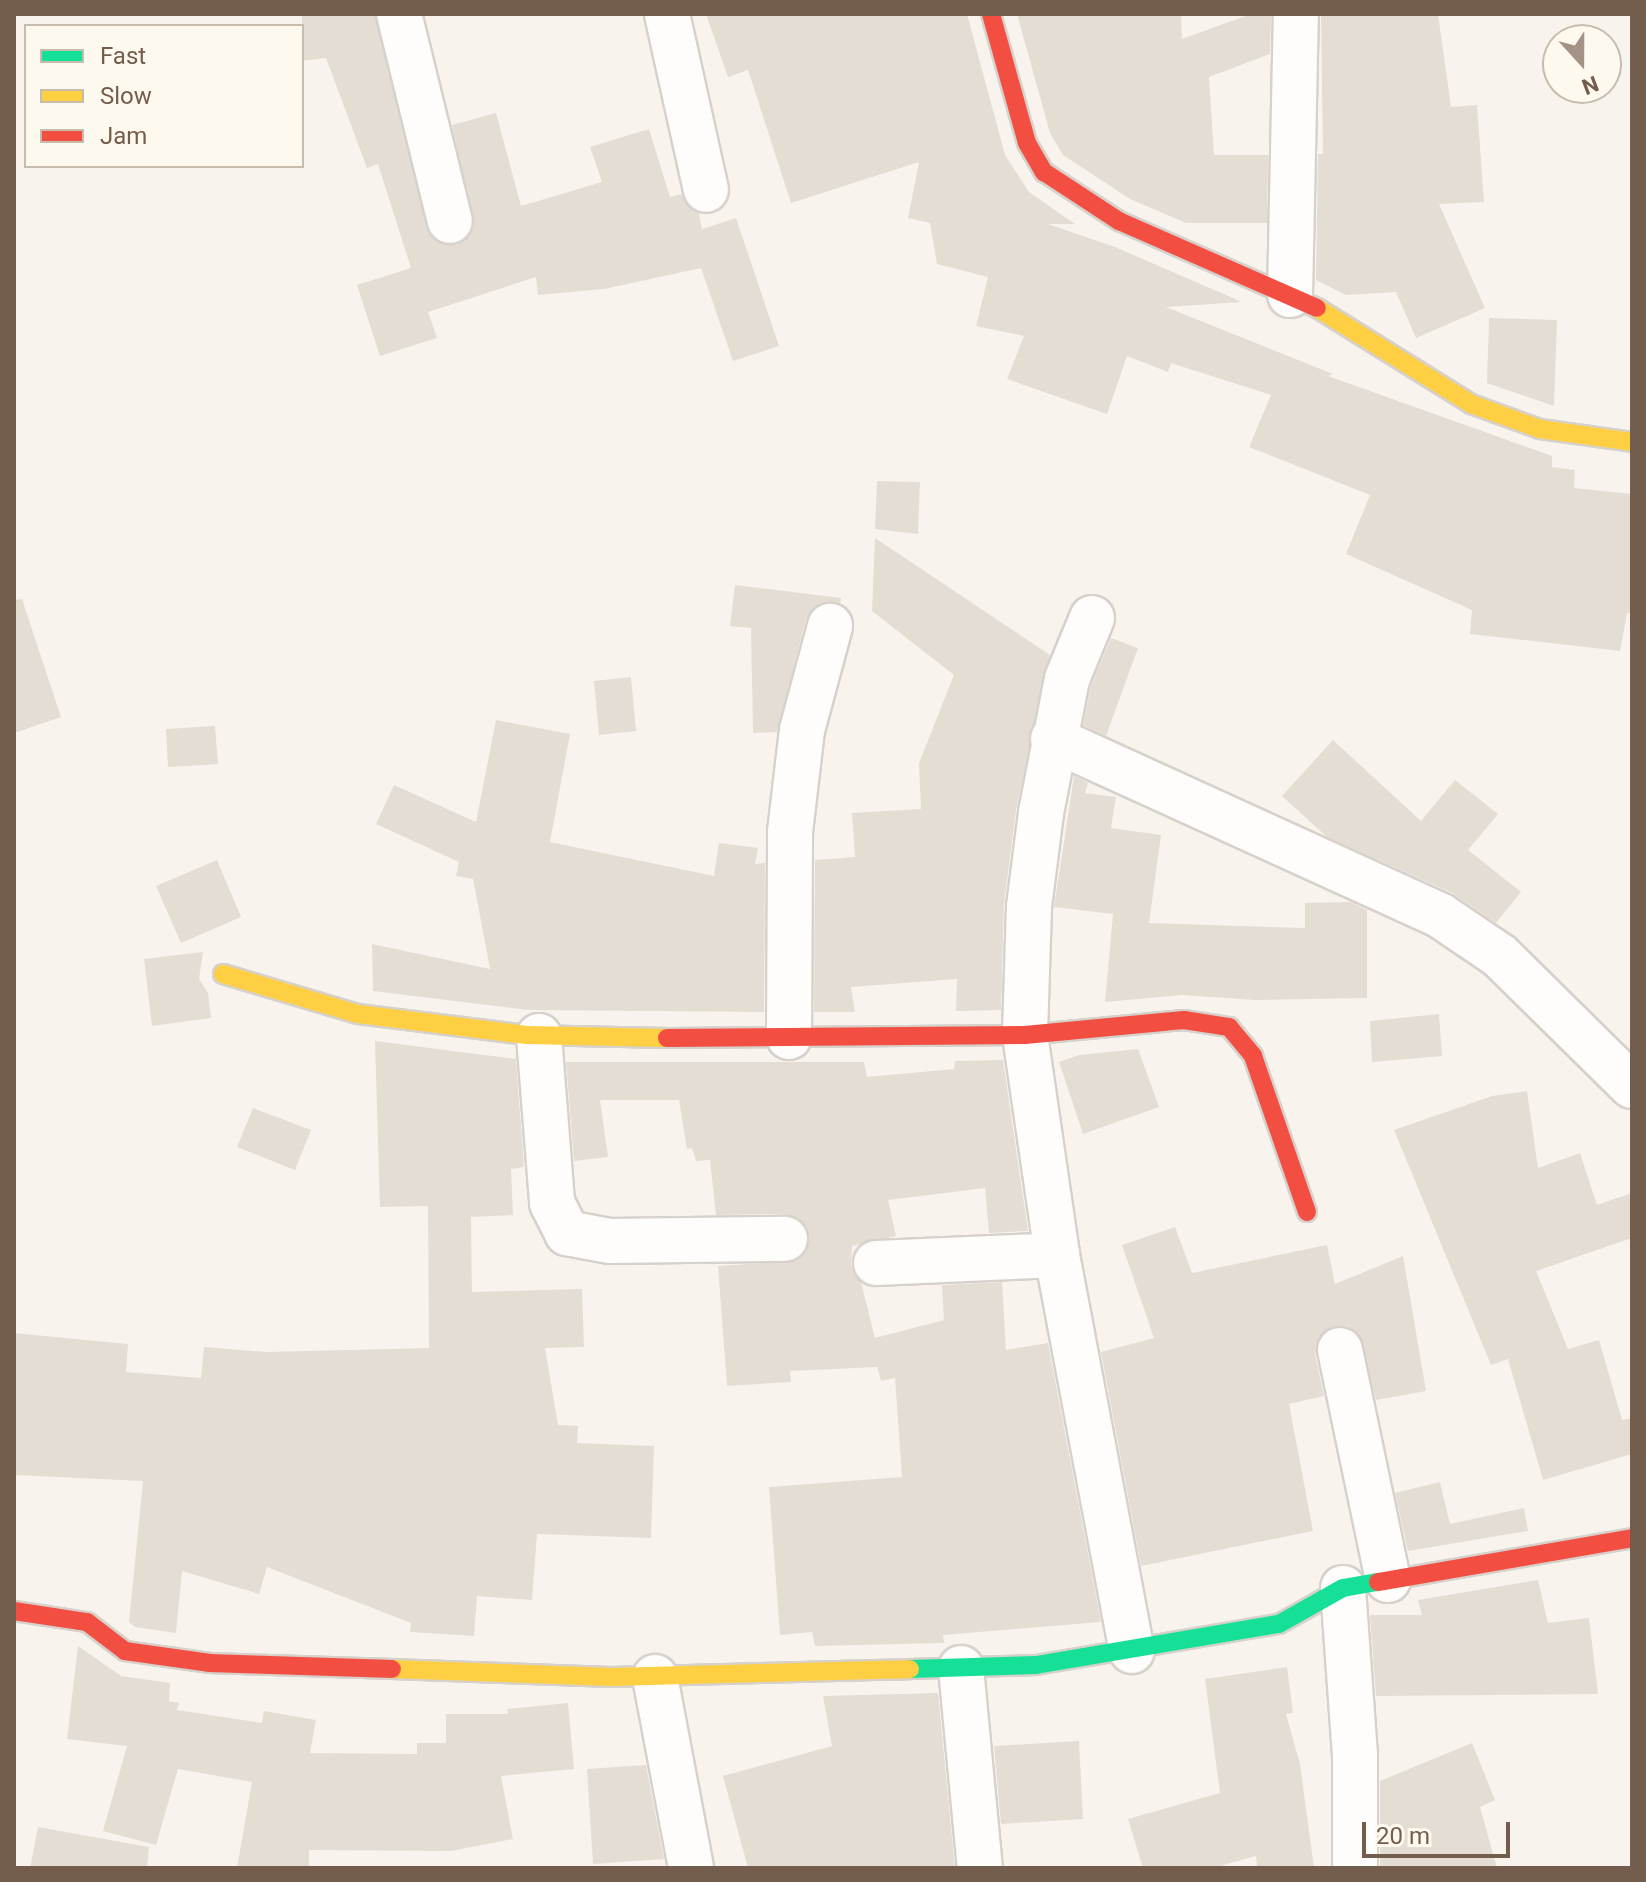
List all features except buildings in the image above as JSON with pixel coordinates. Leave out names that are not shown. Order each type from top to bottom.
[{"type":"street","points":[[399,14],[450,221]]},
{"type":"street","points":[[667,14],[706,190]]},
{"type":"street","points":[[991,14],[1027,143],[1044,172],[1119,221],[1290,295],[1471,404],[1540,429],[1632,442]]},
{"type":"street","points":[[1290,295],[1296,14]]},
{"type":"street","points":[[1092,618],[1067,679],[1053,739],[1029,907],[1025,1035],[1057,1255],[1132,1651]]},
{"type":"street","points":[[789,1037],[790,832],[802,730],[830,626]]},
{"type":"street","points":[[1053,739],[1441,916],[1500,956],[1632,1086]]},
{"type":"street","points":[[223,974],[358,1014],[539,1036],[1025,1035],[1184,1020],[1229,1027],[1253,1056],[1307,1212]]},
{"type":"street","points":[[539,1036],[552,1203],[567,1233],[610,1241],[785,1239]]},
{"type":"street","points":[[876,1263],[1057,1255]]},
{"type":"street","points":[[1340,1350],[1388,1580]]},
{"type":"street","points":[[14,1611],[87,1622],[125,1651],[210,1663],[655,1677],[961,1668],[1132,1651],[1279,1624],[1343,1588],[1632,1538]]},
{"type":"street","points":[[1343,1588],[1355,1755],[1355,1868]]},
{"type":"street","points":[[961,1668],[980,1868]]},
{"type":"street","points":[[655,1677],[691,1868]]},
{"type":"traffic: fast","points":[[910,1669],[1036,1665],[1279,1624],[1343,1588],[1378,1582]]},
{"type":"traffic: slow","points":[[1317,308],[1471,404],[1540,429],[1632,442]]},
{"type":"traffic: slow","points":[[223,974],[358,1014],[527,1035],[667,1038]]},
{"type":"traffic: slow","points":[[392,1669],[611,1677],[910,1669]]},
{"type":"traffic: jam","points":[[991,14],[1027,143],[1044,172],[1119,221],[1317,308]]},
{"type":"traffic: jam","points":[[667,1038],[1025,1035],[1184,1020],[1229,1027],[1253,1056],[1307,1212]]},
{"type":"traffic: jam","points":[[1378,1582],[1632,1538]]},
{"type":"traffic: jam","points":[[14,1611],[87,1622],[125,1651],[210,1663],[392,1669]]}]
